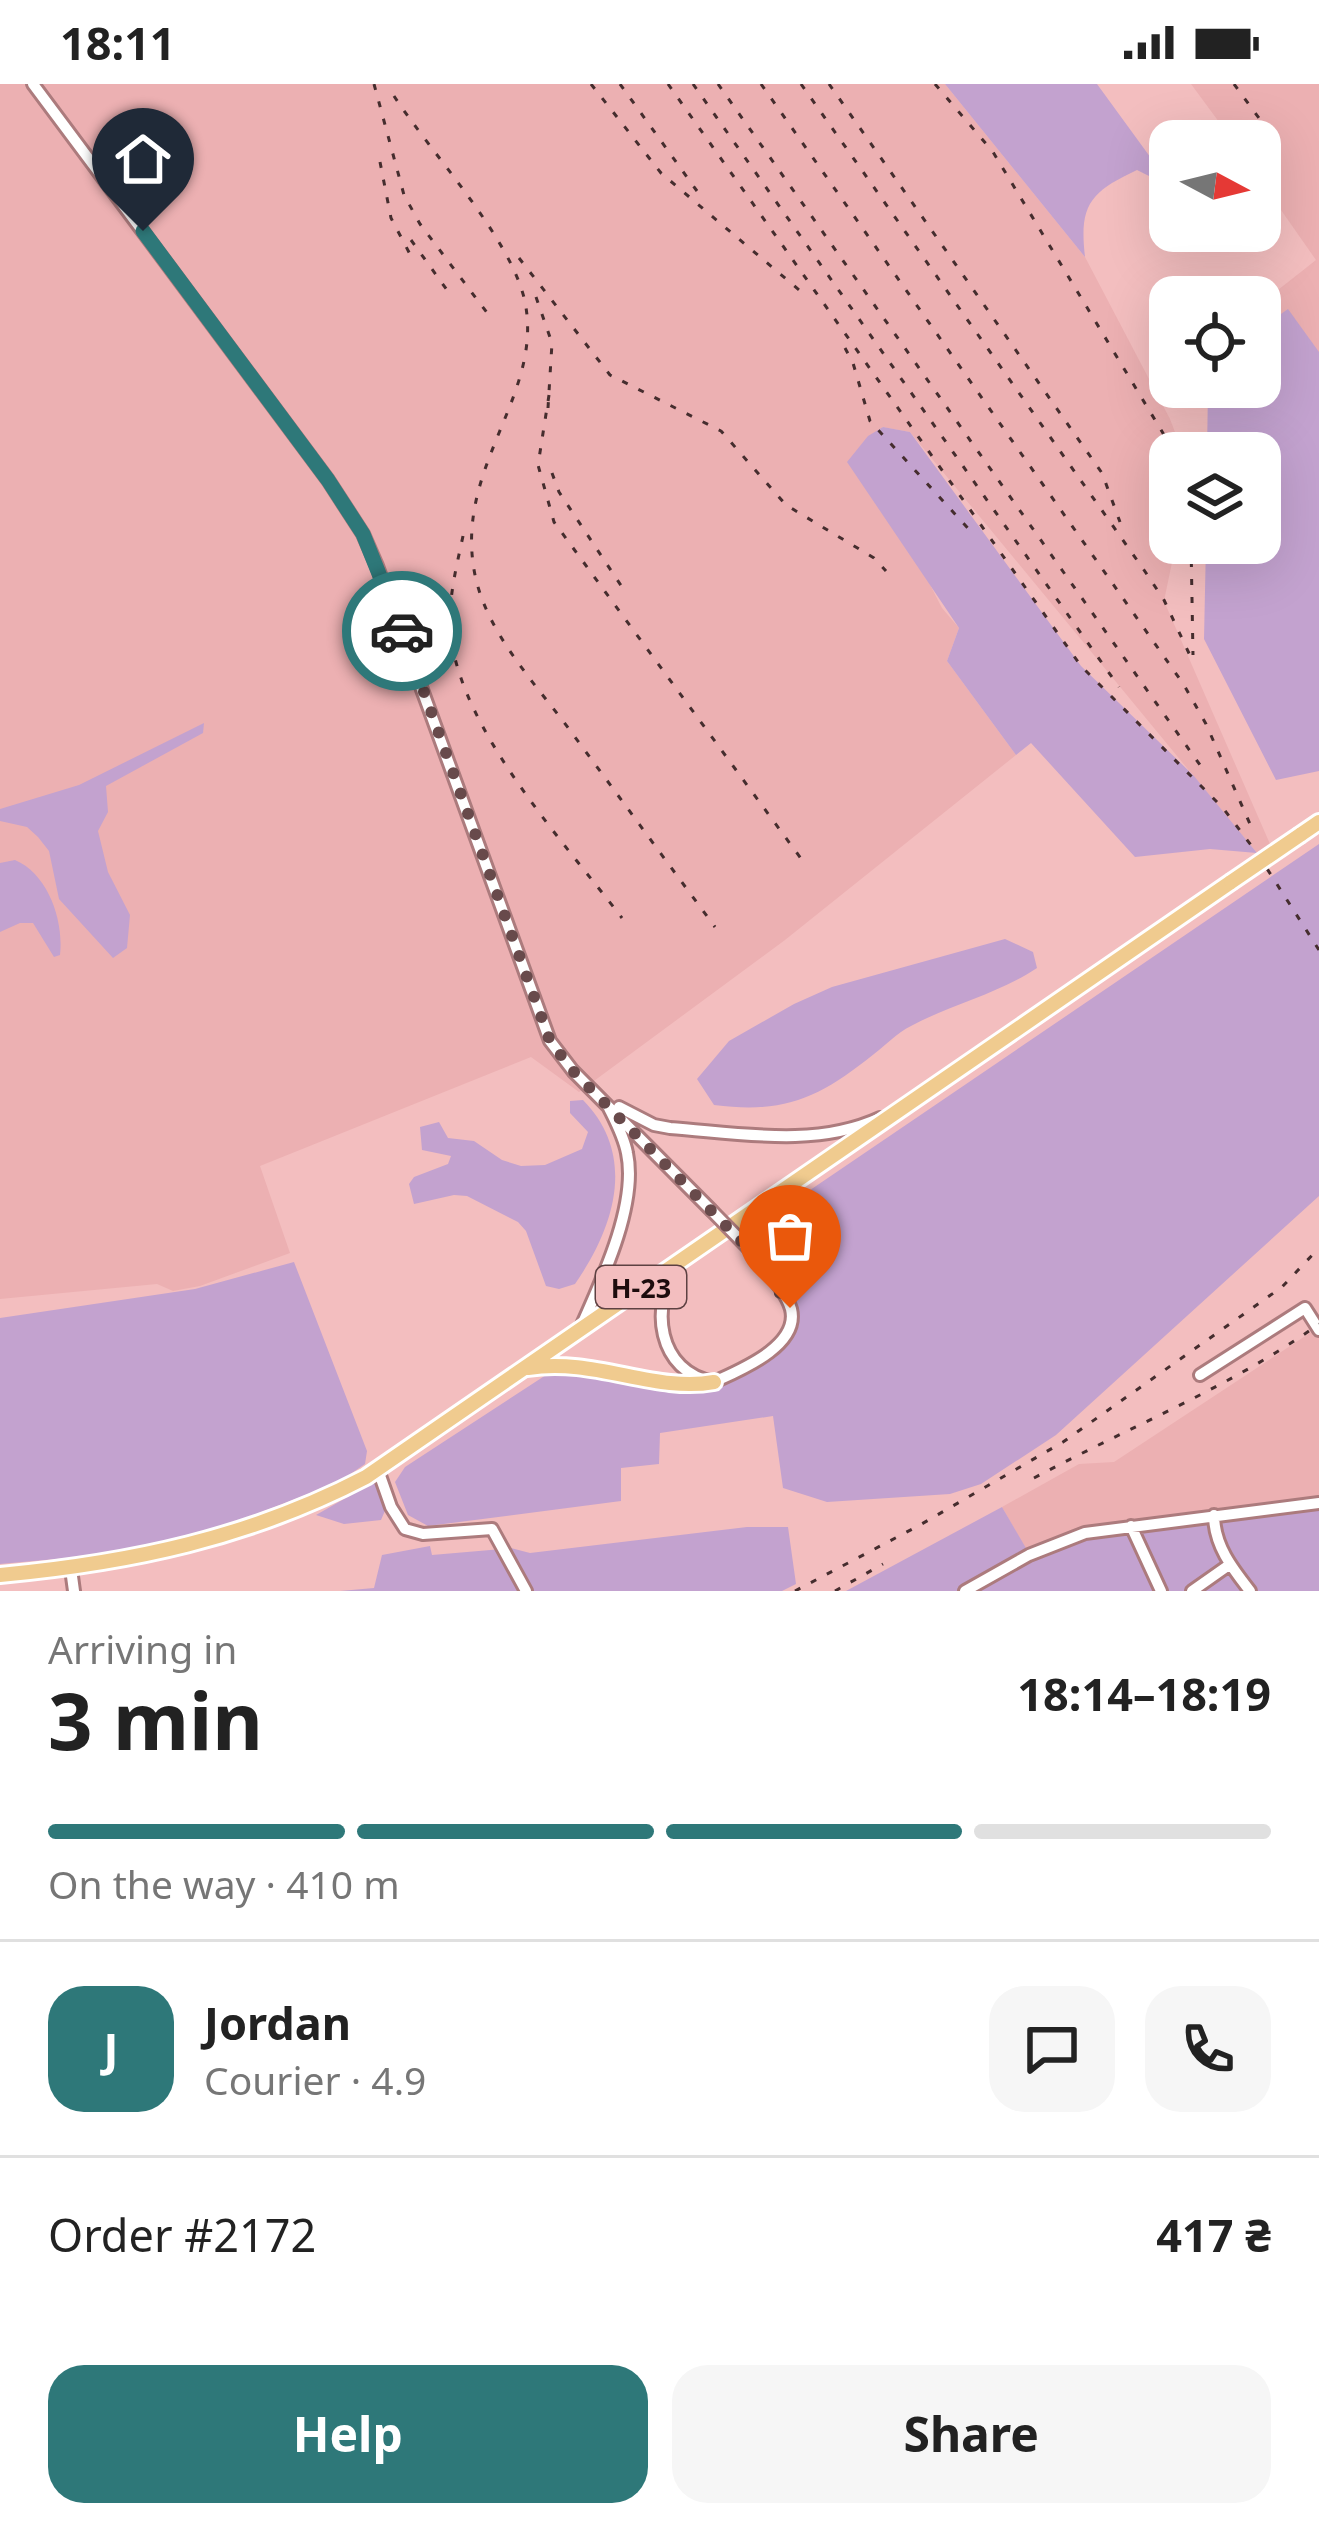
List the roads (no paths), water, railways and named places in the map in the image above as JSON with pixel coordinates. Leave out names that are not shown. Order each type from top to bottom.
[{"type":"main road","name":"Н-23","points":[[0,1575],[153,1556],[323,1499],[378,1470],[1319,822]]},
{"type":"main road","points":[[523,1369],[566,1363],[692,1384],[714,1382]]},
{"type":"street","points":[[33,84],[328,480],[363,534],[416,665],[544,1028],[573,1071],[754,1254],[786,1300],[791,1322],[781,1342],[714,1382],[684,1372],[675,1363],[664,1334],[664,1295],[685,1258]]},
{"type":"street","points":[[605,1100],[670,1128],[792,1136],[856,1129],[906,1106]]},
{"type":"street","points":[[580,1329],[603,1278],[627,1190],[627,1151],[605,1100]]},
{"type":"street","points":[[1201,1375],[1305,1308],[1319,1330]]},
{"type":"street","points":[[378,1470],[405,1529],[423,1534],[492,1529],[526,1591]]},
{"type":"street","points":[[965,1591],[1029,1555],[1085,1533],[1319,1503]]},
{"type":"street","points":[[1214,1515],[1214,1531],[1229,1565],[1250,1591]]},
{"type":"street","points":[[1131,1526],[1161,1591]]},
{"type":"street","points":[[1192,1591],[1229,1565]]},
{"type":"street","points":[[71,1569],[74,1591]]},
{"type":"railway","points":[[374,84],[404,195],[420,224],[488,314]]},
{"type":"railway","points":[[591,84],[661,173],[805,295]]},
{"type":"railway","points":[[620,84],[697,191]]},
{"type":"railway","points":[[668,84],[1081,666],[1223,808],[1319,950]]},
{"type":"railway","points":[[693,84],[1119,687]]},
{"type":"railway","points":[[718,84],[1200,765]]},
{"type":"railway","points":[[761,84],[1184,685],[1250,824]]},
{"type":"railway","points":[[801,84],[1144,570],[1194,664]]},
{"type":"railway","points":[[829,84],[1102,473],[1120,522]]},
{"type":"railway","points":[[935,84],[993,152],[1162,432]]},
{"type":"railway","points":[[1234,84],[1260,120]]},
{"type":"railway","points":[[394,96],[488,224],[525,302],[522,369],[476,500],[472,536],[481,596],[513,656],[715,927]]},
{"type":"railway","points":[[380,162],[391,218],[412,258]]},
{"type":"railway","points":[[411,240],[452,297]]},
{"type":"railway","points":[[519,258],[610,375],[721,431],[786,505],[874,558],[886,571]]},
{"type":"railway","points":[[536,297],[552,343],[548,408]]},
{"type":"railway","points":[[845,348],[870,421],[975,536]]},
{"type":"railway","points":[[549,395],[538,465],[554,522],[805,864]]},
{"type":"railway","points":[[552,473],[559,492],[624,590]]},
{"type":"railway","points":[[463,536],[450,624],[459,674],[519,785],[622,918]]},
{"type":"railway","points":[[1191,564],[1193,655]]},
{"type":"railway","points":[[795,1591],[1063,1442],[1282,1287],[1319,1248]]},
{"type":"railway","points":[[1034,1478],[1215,1387],[1319,1324]]},
{"type":"railway","points":[[835,1591],[883,1564]]}]
